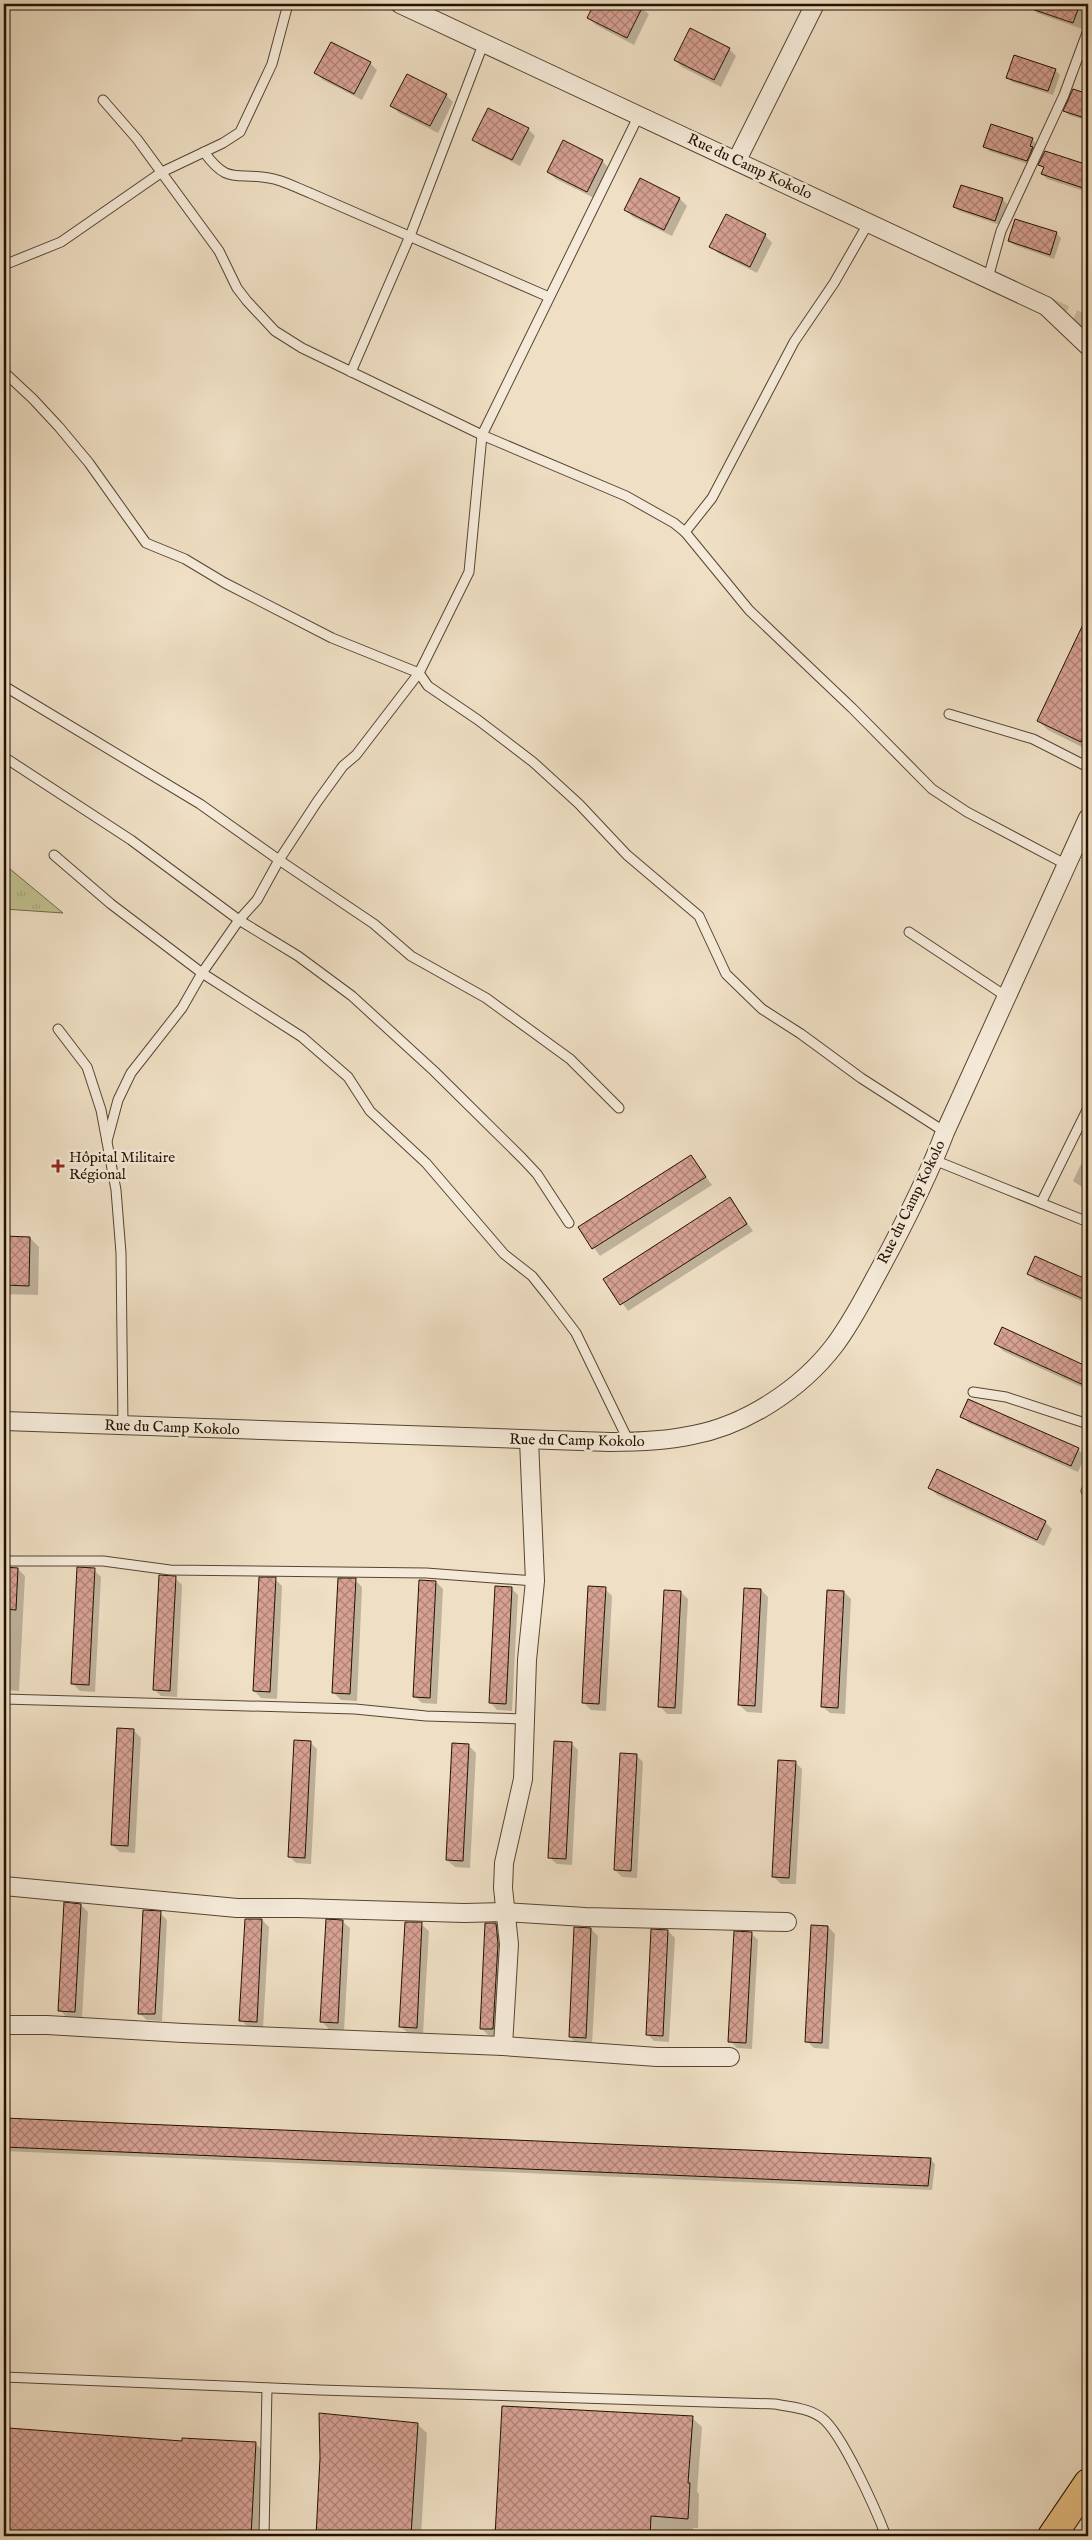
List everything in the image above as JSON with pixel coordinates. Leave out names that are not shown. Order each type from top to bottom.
[{"type":"highway","points":[[1052,2536],[1088,2482]]},
{"type":"street","name":"Rue du Camp Kokolo","points":[[400,4],[1046,306],[1088,346]]},
{"type":"street","points":[[737,160],[815,4]]},
{"type":"street","name":"Rue du Camp Kokolo","points":[[4,1420],[123,1426],[629,1442],[694,1435],[728,1424],[766,1406],[795,1386],[813,1369],[833,1348],[849,1325],[890,1250],[934,1160],[1088,818]]},
{"type":"street","points":[[503,2046],[509,1944],[505,1912],[504,1863],[523,1779],[524,1719],[534,1581],[529,1440]]},
{"type":"street","points":[[4,1886],[237,1908],[325,1908],[464,1913],[505,1912],[585,1917],[787,1922]]},
{"type":"street","points":[[4,2025],[47,2025],[183,2033],[503,2046],[657,2057],[730,2057]]},
{"type":"lane","points":[[4,265],[61,242],[162,172],[234,137],[244,126],[272,64],[288,4]]},
{"type":"lane","points":[[988,278],[1000,231],[1064,95],[1088,30]]},
{"type":"lane","points":[[351,372],[410,236],[484,42]]},
{"type":"lane","points":[[103,100],[162,172],[219,251],[237,288],[275,331],[302,348],[482,436],[626,496],[674,523],[685,532],[749,610],[852,708],[932,790],[967,812],[1067,865]]},
{"type":"lane","points":[[107,1141],[118,1100],[131,1073],[182,1008],[202,972],[239,920],[256,900],[279,860],[332,781],[343,766],[356,755],[418,673],[469,572],[482,436],[639,115]]},
{"type":"lane","points":[[204,152],[214,166],[228,174],[270,178],[410,236],[549,298]]},
{"type":"lane","points":[[685,532],[712,498],[794,342],[834,283],[869,222]]},
{"type":"lane","points":[[4,372],[34,399],[59,427],[89,463],[146,542],[192,563],[225,583],[332,638],[418,673],[428,686],[478,720],[534,762],[579,804],[627,855],[699,916],[726,974],[756,1004],[861,1078],[945,1132]]},
{"type":"lane","points":[[4,686],[200,804],[374,924],[410,956],[486,998],[570,1059],[619,1108]]},
{"type":"lane","points":[[949,714],[1033,739],[1088,767]]},
{"type":"lane","points":[[4,757],[131,840],[239,920],[298,956],[352,996],[434,1071],[537,1174],[569,1223]]},
{"type":"lane","points":[[54,855],[111,904],[202,972],[302,1037],[348,1077],[370,1111],[426,1164],[504,1254],[532,1276],[576,1333],[629,1442]]},
{"type":"lane","points":[[908,932],[1007,997]]},
{"type":"lane","points":[[58,1029],[87,1067],[101,1110],[116,1190],[121,1253],[123,1426]]},
{"type":"lane","points":[[1041,1203],[1088,1108]]},
{"type":"lane","points":[[934,1160],[1088,1222]]},
{"type":"lane","points":[[973,1392],[1006,1398],[1088,1424]]},
{"type":"lane","points":[[4,1561],[103,1562],[170,1570],[426,1573],[534,1581]]},
{"type":"lane","points":[[4,1699],[355,1709],[426,1716],[524,1719]]},
{"type":"lane","points":[[4,2377],[267,2388],[775,2404],[806,2410],[822,2418],[840,2438],[886,2536]]},
{"type":"lane","points":[[264,2536],[267,2388]]},
{"type":"green space","points":[[4,864],[63,913],[4,909]]},
{"type":"building","points":[[594,4],[644,4],[627,38],[587,18]]},
{"type":"building","points":[[1024,4],[1080,4],[1073,23],[1023,6]]},
{"type":"building","points":[[690,28],[730,48],[714,80],[674,60]]},
{"type":"building","points":[[331,42],[371,62],[354,94],[314,73]]},
{"type":"building","points":[[1014,55],[1056,69],[1048,91],[1006,78]]},
{"type":"building","points":[[407,74],[447,94],[430,126],[390,106]]},
{"type":"building","points":[[1073,89],[1088,94],[1088,119],[1063,111]]},
{"type":"building","points":[[488,108],[529,128],[512,160],[472,140]]},
{"type":"building","points":[[991,124],[1033,138],[1030,146],[1033,147],[1027,161],[983,147]]},
{"type":"building","points":[[563,140],[603,160],[587,192],[547,172]]},
{"type":"building","points":[[1045,151],[1088,165],[1083,188],[1041,174],[1044,167],[1038,165]]},
{"type":"building","points":[[640,178],[680,198],[664,230],[624,210]]},
{"type":"building","points":[[961,185],[1003,198],[995,221],[953,207]]},
{"type":"building","points":[[726,214],[766,234],[750,267],[709,247]]},
{"type":"building","points":[[1015,219],[1057,232],[1050,255],[1008,241]]},
{"type":"building","points":[[1088,614],[1088,727],[1081,742],[1037,721]]},
{"type":"building","points":[[691,1155],[706,1177],[592,1249],[578,1227]]},
{"type":"building","points":[[730,1197],[747,1224],[620,1305],[603,1279]]},
{"type":"building","points":[[4,1236],[30,1237],[29,1286],[4,1285]]},
{"type":"building","points":[[1035,1256],[1088,1280],[1088,1301],[1027,1274]]},
{"type":"building","points":[[1002,1327],[1088,1367],[1088,1387],[994,1344]]},
{"type":"building","points":[[968,1399],[1079,1448],[1071,1466],[960,1417]]},
{"type":"building","points":[[937,1469],[1046,1521],[1037,1540],[928,1488]]},
{"type":"building","points":[[4,1567],[18,1568],[16,1610],[4,1609]]},
{"type":"building","points":[[77,1567],[95,1568],[89,1685],[71,1684]]},
{"type":"building","points":[[159,1575],[176,1576],[170,1691],[153,1690]]},
{"type":"building","points":[[259,1577],[276,1577],[270,1692],[253,1691]]},
{"type":"building","points":[[338,1578],[356,1578],[350,1694],[332,1693]]},
{"type":"building","points":[[419,1580],[436,1581],[430,1698],[413,1697]]},
{"type":"building","points":[[495,1586],[512,1587],[506,1704],[489,1703]]},
{"type":"building","points":[[588,1586],[606,1587],[599,1704],[582,1703]]},
{"type":"building","points":[[744,1588],[761,1589],[755,1706],[738,1705]]},
{"type":"building","points":[[664,1590],[681,1591],[675,1708],[658,1707]]},
{"type":"building","points":[[827,1590],[844,1591],[838,1708],[821,1707]]},
{"type":"building","points":[[117,1728],[134,1729],[128,1846],[111,1845]]},
{"type":"building","points":[[294,1740],[311,1741],[305,1858],[288,1857]]},
{"type":"building","points":[[554,1741],[572,1742],[566,1859],[548,1858]]},
{"type":"building","points":[[452,1743],[469,1744],[463,1861],[446,1860]]},
{"type":"building","points":[[620,1753],[637,1754],[631,1871],[614,1870]]},
{"type":"building","points":[[778,1760],[796,1761],[789,1878],[772,1877]]},
{"type":"building","points":[[64,1902],[81,1904],[75,2012],[58,2011]]},
{"type":"building","points":[[143,1910],[161,1911],[155,2014],[138,2014]]},
{"type":"building","points":[[245,1919],[262,1919],[257,2022],[239,2021]]},
{"type":"building","points":[[326,1919],[343,1920],[338,2023],[320,2022]]},
{"type":"building","points":[[405,1922],[422,1922],[417,2028],[399,2027]]},
{"type":"building","points":[[485,1923],[496,1923],[498,1944],[493,2029],[480,2029]]},
{"type":"building","points":[[811,1925],[828,1926],[822,2043],[805,2042]]},
{"type":"building","points":[[574,1927],[591,1928],[586,2038],[569,2037]]},
{"type":"building","points":[[651,1929],[668,1930],[663,2036],[646,2035]]},
{"type":"building","points":[[734,1931],[752,1932],[746,2043],[728,2042]]},
{"type":"building","points":[[4,2118],[931,2158],[928,2186],[4,2147]]},
{"type":"building","points":[[502,2406],[693,2416],[688,2483],[690,2483],[688,2519],[651,2516],[650,2536],[495,2536]]},
{"type":"building","points":[[319,2413],[418,2423],[411,2536],[316,2536],[320,2458]]},
{"type":"building","points":[[8,2428],[182,2441],[182,2438],[256,2442],[251,2536],[4,2536]]},
{"type":"tunnel","points":[[1049,307],[1088,325]]},
{"type":"place","name":"Hôpital Militaire Régional","points":[[58,1166]]}]
